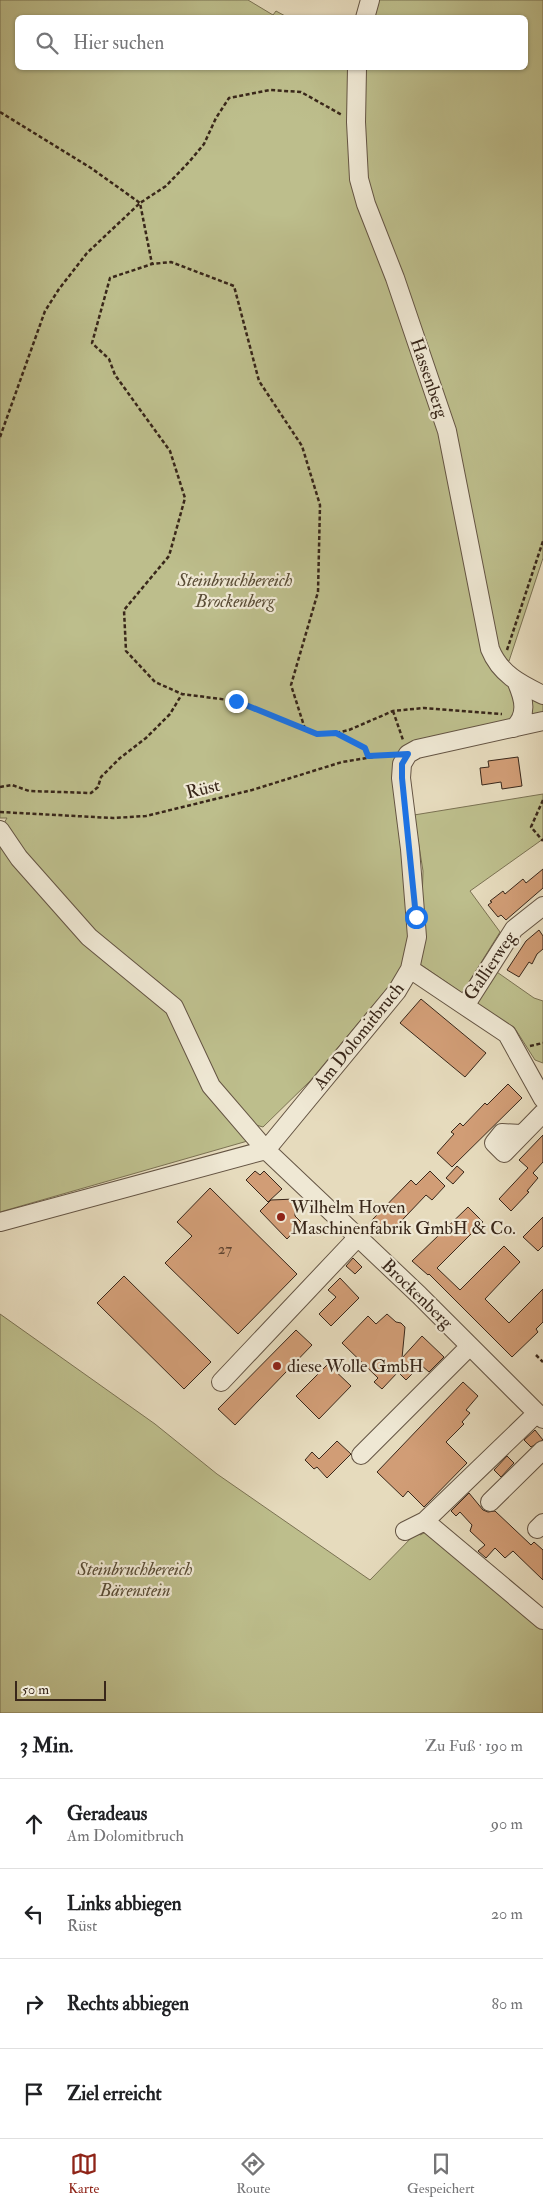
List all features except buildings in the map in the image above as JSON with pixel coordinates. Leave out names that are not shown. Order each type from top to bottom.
[{"type":"street","points":[[366,15],[370,0]]},
{"type":"street","name":"Hassenberg","points":[[357,70],[356,122],[359,179],[366,204],[398,287],[447,431],[490,649],[495,662],[517,683]]},
{"type":"street","points":[[517,683],[543,695]]},
{"type":"street","points":[[517,683],[523,696],[519,722]]},
{"type":"street","points":[[408,754],[417,749],[461,740],[519,722],[543,721]]},
{"type":"street","name":"Am Dolomitbruch","points":[[266,1150],[397,991],[410,970],[417,937],[402,778],[402,764],[408,754]]},
{"type":"street","name":"Brockenberg","points":[[0,830],[19,858],[88,937],[174,1008],[211,1086],[266,1150],[358,1237],[540,1416]]},
{"type":"street","name":"Gallierweg","points":[[410,970],[465,1006],[514,929],[543,906]]},
{"type":"street","points":[[465,1006],[506,1034],[543,1099]]},
{"type":"street","points":[[521,1134],[543,1113]]},
{"type":"street","points":[[0,1222],[266,1150]]},
{"type":"street","points":[[221,1382],[358,1237]]},
{"type":"street","points":[[361,1455],[470,1346]]},
{"type":"street","points":[[405,1531],[425,1521],[540,1416]]},
{"type":"street","points":[[490,1502],[543,1450]]},
{"type":"street","points":[[425,1521],[543,1620]]},
{"type":"path","points":[[0,437],[45,311],[59,289],[88,253],[140,203],[166,186],[189,162],[204,144],[216,118],[229,98],[270,90],[301,92],[356,122]]},
{"type":"path","points":[[0,112],[91,168],[140,203],[152,264]]},
{"type":"path","points":[[305,729],[291,685],[318,592],[320,505],[302,446],[259,381],[234,286],[171,262],[152,264],[110,278],[92,343],[109,359],[115,375],[170,451],[185,498],[169,556],[124,610],[126,651],[155,682],[182,694],[236,701],[317,734],[336,733],[393,711],[424,708],[519,722]]},
{"type":"path","points":[[502,668],[543,542]]},
{"type":"path","points":[[0,787],[12,785],[29,791],[90,793],[98,787],[101,777],[120,758],[146,738],[170,714],[182,694]]},
{"type":"path","points":[[393,711],[408,754]]},
{"type":"path","points":[[336,733],[365,748],[368,756]]},
{"type":"path","name":"Rüst","points":[[0,812],[113,818],[146,816],[252,790],[316,768],[368,756],[408,754]]},
{"type":"path","points":[[543,800],[531,827],[543,841]]},
{"type":"path","points":[[536,1355],[543,1362]]},
{"type":"green space","name":"Steinbruchbereich Brockenberg","points":[[0,0],[248,0],[273,15],[15,15],[15,70],[528,70],[528,15],[359,15],[363,0],[543,0],[543,558],[509,661],[501,664],[543,700],[543,729],[395,763],[413,933],[400,973],[310,1081],[263,1127],[256,1125],[222,1095],[180,1008],[160,983],[108,944],[23,854],[3,825],[7,818],[0,818]]},
{"type":"green space","name":"Steinbruchbereich Brockenberg","points":[[276,11],[283,15],[273,15]]},
{"type":"green space","points":[[543,794],[543,839],[470,891],[500,932],[462,993],[420,964],[423,871],[414,815]]},
{"type":"green space","points":[[0,842],[171,1012],[216,1106],[251,1140],[0,1212]]},
{"type":"green space","points":[[494,970],[534,998],[543,1001],[543,1063],[535,1060],[514,1027],[471,1005]]},
{"type":"green space","name":"Steinbruchbereich Bärenstein","points":[[0,1314],[155,1424],[217,1474],[370,1580],[417,1532],[420,1535],[430,1530],[543,1626],[543,1713],[0,1713]]},
{"type":"place","name":"Wilhelm Hoven Maschinenfabrik GmbH & Co.","points":[[281,1217]]},
{"type":"place","name":"diese Wolle GmbH","points":[[277,1366]]},
{"type":"route","points":[[236,701],[317,734],[336,733],[365,748],[368,756],[408,754],[402,764],[402,778],[416,917]]}]
